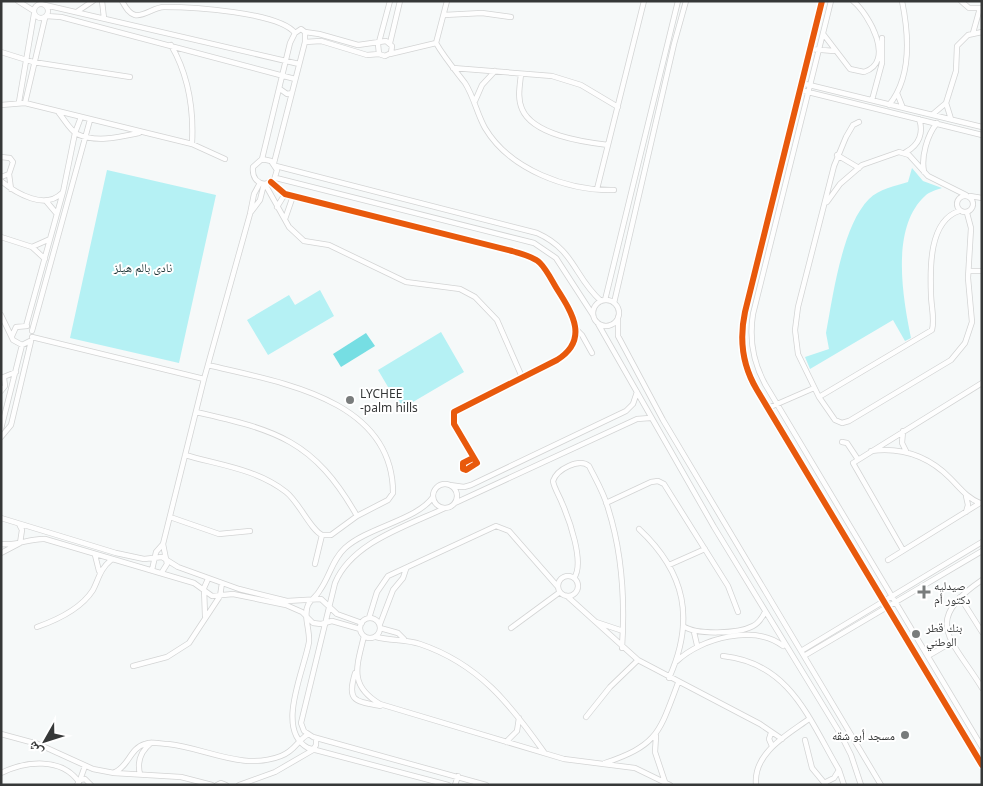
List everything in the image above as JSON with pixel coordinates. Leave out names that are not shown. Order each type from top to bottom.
[{"type":"street","points":[[18,1],[39,18],[61,17],[170,44],[295,79]]},
{"type":"street","points":[[25,104],[48,10],[34,1]]},
{"type":"street","points":[[78,12],[93,1]]},
{"type":"street","points":[[102,1],[104,18]]},
{"type":"street","points":[[122,1],[131,13],[136,16],[162,7],[236,12],[287,25],[295,32]]},
{"type":"street","points":[[379,54],[379,43],[390,1]]},
{"type":"street","points":[[390,54],[392,49],[390,43],[400,1]]},
{"type":"street","points":[[436,43],[447,1]]},
{"type":"street","points":[[597,189],[644,1]]},
{"type":"street","points":[[593,315],[596,305],[603,300],[678,1]]},
{"type":"street","points":[[686,1],[674,44],[614,303],[618,310],[618,336],[663,420],[881,785]]},
{"type":"street","points":[[822,1],[742,328],[742,347],[752,382],[982,765]]},
{"type":"street","points":[[832,1],[752,322],[751,337],[755,361],[776,403],[893,595],[982,747]]},
{"type":"street","points":[[824,35],[846,66],[859,72],[872,69],[878,58],[879,46],[876,35],[866,17],[852,1]]},
{"type":"street","points":[[887,111],[889,104],[897,93],[907,60],[902,1]]},
{"type":"street","points":[[961,1],[970,8],[981,8],[974,33]]},
{"type":"street","points":[[19,102],[34,13],[42,5]]},
{"type":"street","points":[[42,5],[299,64]]},
{"type":"street","points":[[444,15],[482,13],[510,17]]},
{"type":"street","points":[[390,43],[358,45],[320,34],[305,32],[301,29],[295,32],[286,60],[262,159],[255,164],[252,172],[255,179],[285,194],[532,257],[545,270],[570,311],[576,329],[582,335],[592,353]]},
{"type":"street","points":[[276,178],[275,165],[305,42],[305,32]]},
{"type":"street","points":[[933,114],[946,102],[956,70],[957,46],[964,38],[974,33],[982,32]]},
{"type":"street","points":[[872,100],[882,63],[882,38]]},
{"type":"street","points":[[305,42],[321,41],[367,55],[390,54],[436,43]]},
{"type":"street","points":[[436,43],[474,101],[482,121],[493,139],[515,161],[550,177],[597,189],[614,190]]},
{"type":"street","points":[[667,43],[674,44]]},
{"type":"street","points":[[170,44],[187,81],[193,123],[192,144]]},
{"type":"street","points":[[810,49],[834,51]]},
{"type":"street","points":[[1,52],[34,62],[130,77]]},
{"type":"street","points":[[454,68],[521,74],[537,73],[567,80],[595,92],[618,107]]},
{"type":"street","points":[[474,101],[482,85],[495,71]]},
{"type":"street","points":[[521,74],[519,98],[521,108],[533,123],[566,137],[608,145]]},
{"type":"street","points":[[802,83],[981,125]]},
{"type":"street","points":[[280,89],[287,94],[292,93]]},
{"type":"street","points":[[800,90],[982,135]]},
{"type":"street","points":[[897,93],[903,108]]},
{"type":"street","points":[[1,105],[12,106],[19,102],[192,144],[226,159]]},
{"type":"street","points":[[946,102],[951,119]]},
{"type":"street","points":[[276,104],[288,108]]},
{"type":"street","points":[[59,113],[75,133],[85,136],[100,139],[141,133]]},
{"type":"street","points":[[26,326],[64,192],[75,133],[81,118]]},
{"type":"street","points":[[824,207],[840,184],[859,168],[878,158],[906,152],[919,140],[921,131],[919,119]]},
{"type":"street","points":[[1,437],[10,425],[32,339],[32,331],[90,120]]},
{"type":"street","points":[[859,122],[852,127],[837,155],[796,322],[798,354],[819,398],[835,420],[846,422],[951,360],[965,343],[971,327],[969,271],[971,228],[967,213],[972,205],[968,196]]},
{"type":"street","points":[[924,173],[923,162],[927,143],[937,123]]},
{"type":"street","points":[[921,131],[930,134]]},
{"type":"street","points":[[919,140],[927,143]]},
{"type":"street","points":[[906,152],[924,173],[968,196],[982,198]]},
{"type":"street","points":[[837,155],[859,168]]},
{"type":"street","points":[[1,157],[10,158],[13,162],[9,174],[11,189]]},
{"type":"street","points":[[262,159],[275,165],[523,228],[546,237],[561,247],[574,262],[590,289],[603,300],[614,303]]},
{"type":"street","points":[[9,174],[1,179],[11,189],[22,195],[46,201],[56,198],[64,192]]},
{"type":"street","points":[[152,570],[154,557],[163,544],[204,378],[250,214],[252,200],[265,183],[276,178],[520,239],[546,250],[556,258],[593,315],[650,418],[851,754],[861,785]]},
{"type":"street","points":[[265,183],[293,233],[304,241],[329,246],[406,282],[460,289],[484,303],[497,320],[522,377]]},
{"type":"street","points":[[278,207],[285,194]]},
{"type":"street","points":[[285,219],[293,196]]},
{"type":"street","points":[[959,211],[959,201],[968,196]]},
{"type":"street","points":[[46,201],[58,214]]},
{"type":"street","points":[[819,398],[932,330],[931,280],[936,236],[944,220],[959,211],[967,213]]},
{"type":"street","points":[[520,239],[523,228]]},
{"type":"street","points":[[1,237],[32,247],[45,259]]},
{"type":"street","points":[[32,247],[50,239]]},
{"type":"street","points":[[969,271],[982,271]]},
{"type":"street","points":[[1,314],[15,342],[22,345]]},
{"type":"street","points":[[597,322],[607,326],[614,323],[618,317]]},
{"type":"street","points":[[5,321],[19,326],[26,326],[32,331]]},
{"type":"street","points":[[12,336],[14,330],[19,326]]},
{"type":"street","points":[[473,458],[454,424],[454,412],[557,360],[567,352],[574,340],[576,329]]},
{"type":"street","points":[[1,429],[10,401],[22,345],[32,339],[204,378]]},
{"type":"street","points":[[185,454],[248,472],[273,483],[291,496],[315,530],[322,536],[331,535],[357,516],[388,500],[393,490],[387,462],[379,444],[357,418],[342,407],[309,391],[208,365]]},
{"type":"street","points":[[10,401],[1,393],[5,386],[2,378],[16,372]]},
{"type":"street","points":[[902,550],[852,465],[857,458],[982,383]]},
{"type":"street","points":[[768,408],[814,388]]},
{"type":"street","points":[[448,785],[429,782],[312,750],[300,743],[291,724],[308,643],[307,608],[320,590],[336,558],[349,545],[422,508],[433,497],[437,488],[444,484],[457,487],[471,485],[626,411],[633,404],[637,392]]},
{"type":"street","points":[[626,411],[631,421]]},
{"type":"street","points":[[196,412],[267,430],[296,444],[326,470],[347,498],[357,516]]},
{"type":"street","points":[[484,785],[458,776],[316,738],[307,734],[302,728],[302,717],[339,573],[352,556],[370,544],[631,421],[650,418]]},
{"type":"street","points":[[903,430],[902,443],[906,451]]},
{"type":"street","points":[[842,442],[847,443],[857,458]]},
{"type":"street","points":[[547,449],[552,459]]},
{"type":"street","points":[[867,452],[886,450],[906,451],[938,468],[966,495],[981,503]]},
{"type":"street","points":[[567,596],[572,595],[577,589],[574,578],[579,570],[578,560],[570,523],[553,485],[554,477],[575,464],[586,464],[606,503],[620,565],[622,648]]},
{"type":"street","points":[[606,503],[652,482],[661,482],[728,586],[738,612]]},
{"type":"street","points":[[450,485],[456,493],[455,503]]},
{"type":"street","points":[[966,495],[968,502],[966,512]]},
{"type":"street","points":[[433,497],[439,506],[445,508]]},
{"type":"street","points":[[888,560],[981,503]]},
{"type":"street","points":[[170,517],[220,534],[250,531]]},
{"type":"street","points":[[1,518],[116,553],[144,559],[159,556],[208,579],[287,601],[321,599],[337,614],[362,623]]},
{"type":"street","points":[[1,553],[20,543],[23,537],[19,524]]},
{"type":"street","points":[[360,629],[362,623],[368,618],[381,584],[397,571],[406,569],[491,527],[501,526],[509,531],[559,589],[622,648],[638,660],[669,678],[760,724],[782,739]]},
{"type":"street","points":[[639,529],[656,546],[669,565],[680,588],[683,626],[676,662],[669,678]]},
{"type":"street","points":[[315,564],[322,536]]},
{"type":"street","points":[[1,544],[45,539],[111,560],[162,572],[194,583],[212,596],[233,594],[286,605],[295,608],[317,625],[332,621],[360,629],[364,636],[351,689],[353,697],[360,702],[386,707],[564,759],[635,768],[668,784]]},
{"type":"street","points":[[886,604],[893,595],[982,542]]},
{"type":"street","points":[[162,572],[166,567],[167,561],[163,544]]},
{"type":"street","points":[[669,565],[705,548]]},
{"type":"street","points":[[803,654],[886,604],[896,601],[982,551]]},
{"type":"street","points":[[37,627],[62,616],[85,600],[96,584],[99,572],[94,554]]},
{"type":"street","points":[[99,572],[111,560]]},
{"type":"street","points":[[376,636],[393,590],[403,578],[406,569]]},
{"type":"street","points":[[511,628],[559,589],[562,578],[570,576],[574,578]]},
{"type":"street","points":[[205,616],[204,592],[208,579]]},
{"type":"street","points":[[981,686],[947,633],[945,621],[952,605],[982,580]]},
{"type":"street","points":[[133,666],[175,654],[196,636],[205,616],[220,596],[222,583]]},
{"type":"street","points":[[751,589],[761,584]]},
{"type":"street","points":[[960,597],[982,632]]},
{"type":"street","points":[[683,626],[694,632],[744,629],[756,625],[765,612]]},
{"type":"street","points":[[368,618],[375,619],[380,626],[398,633],[404,640]]},
{"type":"street","points":[[348,626],[350,619]]},
{"type":"street","points":[[593,621],[623,631]]},
{"type":"street","points":[[756,625],[757,636]]},
{"type":"street","points":[[744,629],[744,636]]},
{"type":"street","points":[[736,630],[736,637]]},
{"type":"street","points":[[694,632],[696,646]]},
{"type":"street","points":[[364,636],[371,638],[376,636],[394,641],[404,640],[435,649],[463,664],[488,683],[519,717],[544,752]]},
{"type":"street","points":[[676,662],[696,646],[712,640],[757,636],[772,640],[787,648]]},
{"type":"street","points":[[928,656],[952,642]]},
{"type":"street","points":[[723,656],[754,663],[773,673],[795,695],[839,770],[844,785]]},
{"type":"street","points":[[586,717],[610,687],[638,660]]},
{"type":"street","points":[[356,672],[370,697],[386,707]]},
{"type":"street","points":[[668,784],[655,752],[656,736],[678,683]]},
{"type":"street","points":[[949,709],[956,704]]},
{"type":"street","points":[[506,742],[517,731],[519,717]]},
{"type":"street","points":[[756,785],[757,770],[772,746],[809,719]]},
{"type":"street","points":[[771,733],[769,739],[772,746]]},
{"type":"street","points":[[1,734],[38,744],[93,769],[114,773],[181,777],[212,785]]},
{"type":"street","points":[[114,773],[123,767],[139,746],[151,743],[175,745],[232,759],[251,761],[281,756],[300,743],[307,734]]},
{"type":"street","points":[[601,764],[636,750],[656,736]]},
{"type":"street","points":[[239,785],[275,772],[312,750],[316,745],[316,738]]},
{"type":"street","points":[[805,740],[808,759],[825,784],[834,778],[839,770]]},
{"type":"street","points":[[140,774],[140,759],[151,743]]},
{"type":"street","points":[[1,773],[39,765],[54,764],[68,770],[79,782],[90,783],[93,769]]},
{"type":"street","points":[[79,782],[85,766]]},
{"type":"street","points":[[455,785],[458,776]]},
{"type":"street","points":[[217,785],[226,785]]},
{"type":"green space","points":[[912,168],[923,181],[942,188],[927,195],[914,210],[907,226],[903,244],[903,284],[911,338],[905,341],[893,320],[810,369],[805,357],[829,349],[826,333],[832,300],[840,262],[852,226],[869,199],[882,190],[908,182]]},
{"type":"green space","name":"نادى بالم هيلز","points":[[107,170],[216,195],[179,363],[70,338]]},
{"type":"green space","points":[[320,290],[334,316],[268,355],[247,320],[289,295],[295,305]]},
{"type":"green space","points":[[441,332],[464,372],[401,409],[378,370]]},
{"type":"shaded area","points":[[366,333],[375,346],[341,367],[333,354]]},
{"type":"cycle path","points":[[822,1],[745,312],[742,332],[745,362],[757,390],[982,765]]},
{"type":"cycle path","points":[[271,182],[285,194],[523,254],[540,263],[545,269],[572,317],[575,326],[573,344],[557,360],[454,412],[454,424],[477,463],[466,470],[463,469],[463,463],[473,458]]},
{"type":"place","name":"LYCHEE -palm hills","points":[[350,400]]},
{"type":"place","name":"صيدليه دكتور أم","points":[[924,592]]},
{"type":"place","name":"بنك قطر الوطني","points":[[916,634]]},
{"type":"place","name":"مسجد أبو شقه","points":[[905,735]]}]
